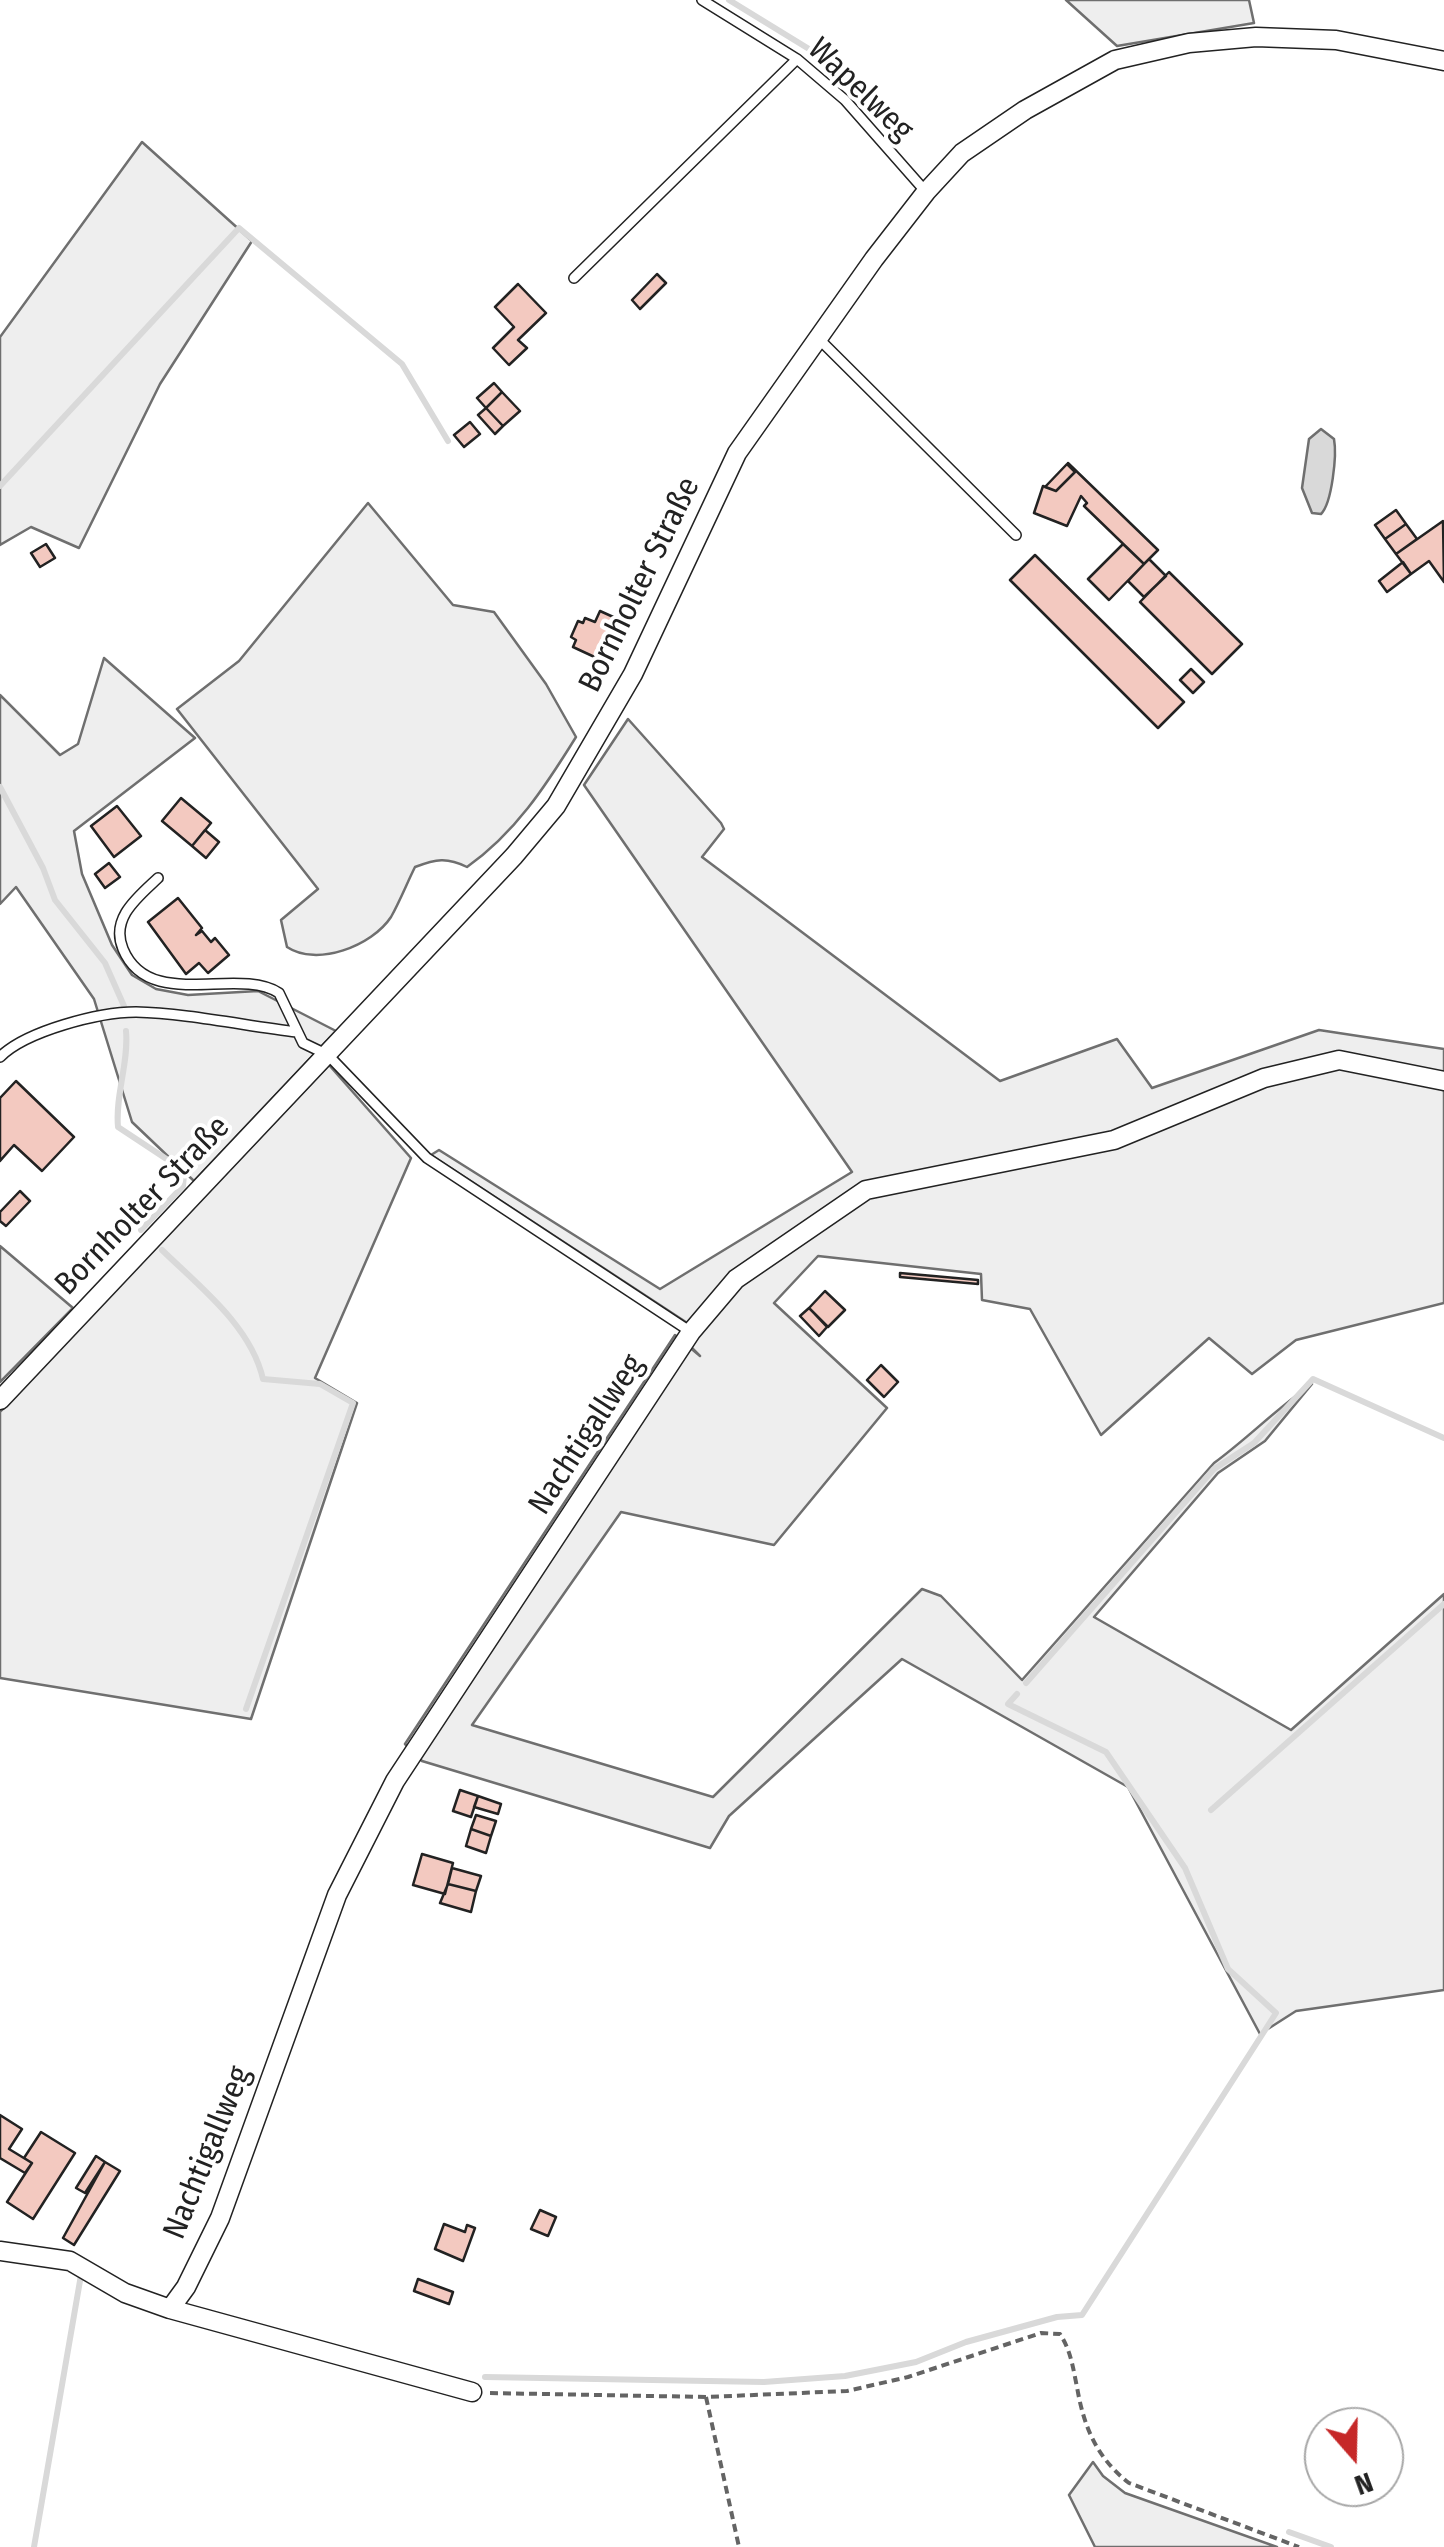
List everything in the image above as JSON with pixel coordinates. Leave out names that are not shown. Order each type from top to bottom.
[{"type":"street","name":"Bornholter Straße","points":[[0,1400],[514,856],[556,806],[633,674],[737,453],[926,192],[962,153],[1025,110],[1115,60],[1188,43],[1256,37],[1336,40],[1444,60]]},
{"type":"street","name":"Nachtigallweg","points":[[170,2309],[186,2287],[220,2218],[337,1896],[395,1781],[691,1332],[736,1279],[866,1190],[1114,1140],[1264,1078],[1339,1060],[1444,1082]]},
{"type":"street","points":[[0,2251],[70,2261],[125,2293],[170,2309],[472,2392]]},
{"type":"lane","name":"Wapelweg","points":[[702,0],[797,60],[845,100],[926,192]]},
{"type":"lane","points":[[574,278],[797,60]]},
{"type":"lane","points":[[819,339],[1016,535]]},
{"type":"lane","points":[[158,878],[131,904],[119,935],[129,960],[150,978],[270,988],[286,1003],[303,1042],[328,1054],[427,1158],[691,1332]]},
{"type":"lane","points":[[0,1058],[14,1043],[56,1026],[134,1012],[297,1032]]},
{"type":"path","points":[[472,2392],[706,2397],[846,2391],[908,2377],[1041,2333],[1060,2334],[1069,2348],[1092,2442],[1110,2468],[1130,2483],[1299,2547]]},
{"type":"path","points":[[706,2397],[740,2547]]},
{"type":"shaded area","points":[[1066,0],[1249,0],[1254,23],[1117,46]]},
{"type":"shaded area","points":[[142,142],[252,241],[160,384],[79,548],[31,527],[0,545],[0,337]]},
{"type":"shaded area","points":[[1321,429],[1334,439],[1335,456],[1331,490],[1321,514],[1312,513],[1302,488],[1309,439]]},
{"type":"shaded area","points":[[368,503],[453,605],[494,612],[546,684],[576,737],[528,808],[484,854],[467,867],[441,860],[415,867],[391,917],[371,937],[343,950],[313,955],[287,947],[281,920],[318,889],[177,709],[239,661]]},
{"type":"shaded area","points":[[104,658],[195,738],[74,831],[82,874],[112,945],[132,975],[156,989],[188,995],[258,991],[336,1031],[194,1181],[132,1122],[94,999],[16,887],[0,904],[0,695],[60,755],[78,744]]},
{"type":"shaded area","points":[[628,719],[721,823],[724,829],[702,857],[1000,1081],[1117,1039],[1152,1088],[1319,1030],[1444,1049],[1444,1303],[1296,1340],[1252,1374],[1209,1338],[1101,1435],[1030,1309],[982,1300],[981,1274],[818,1256],[774,1303],[887,1408],[774,1545],[621,1512],[472,1725],[713,1797],[922,1589],[941,1596],[1022,1680],[1214,1463],[1312,1384],[1265,1441],[1218,1473],[1094,1617],[1291,1730],[1444,1594],[1444,1990],[1296,2011],[1260,2034],[1128,1787],[902,1659],[729,1816],[710,1848],[422,1761],[405,1744],[675,1335],[700,1356],[688,1344],[698,1330],[431,1155],[439,1150],[660,1289],[852,1172],[584,785]]},
{"type":"shaded area","points":[[329,1065],[411,1158],[315,1378],[357,1403],[251,1719],[0,1678],[0,1412]]},
{"type":"shaded area","points":[[0,1246],[73,1308],[0,1382]]},
{"type":"shaded area","points":[[1093,2462],[1103,2476],[1125,2493],[1277,2547],[1095,2547],[1069,2495]]},
{"type":"building","points":[[657,274],[666,283],[640,309],[632,300]]},
{"type":"building","points":[[518,284],[546,313],[518,340],[527,348],[509,365],[493,348],[514,327],[495,307]]},
{"type":"building","points":[[494,383],[502,392],[486,408],[477,398]]},
{"type":"building","points":[[502,392],[520,411],[503,426],[486,408]]},
{"type":"building","points":[[486,408],[503,426],[495,434],[478,415]]},
{"type":"building","points":[[470,422],[480,434],[464,447],[454,435]]},
{"type":"building","points":[[1068,463],[1158,550],[1144,564],[1084,506],[1087,503],[1081,496],[1067,526],[1034,513],[1043,486],[1056,491],[1075,472]]},
{"type":"building","points":[[1067,464],[1075,472],[1056,491],[1045,487]]},
{"type":"building","points":[[1396,510],[1406,524],[1385,539],[1375,525]]},
{"type":"building","points":[[1443,521],[1444,582],[1429,561],[1411,574],[1396,554]]},
{"type":"building","points":[[1406,524],[1417,539],[1396,554],[1385,539]]},
{"type":"building","points":[[46,544],[55,558],[40,567],[31,553]]},
{"type":"building","points":[[1123,544],[1144,564],[1109,600],[1088,579]]},
{"type":"building","points":[[1035,555],[1184,702],[1158,728],[1010,580]]},
{"type":"building","points":[[1149,559],[1166,576],[1144,597],[1128,581]]},
{"type":"building","points":[[1403,562],[1411,574],[1387,592],[1379,581]]},
{"type":"building","points":[[1169,572],[1242,644],[1212,674],[1140,602]]},
{"type":"building","points":[[600,611],[620,620],[601,660],[573,647],[576,640],[571,637],[578,621],[583,623],[585,618],[595,622]]},
{"type":"building","points":[[1191,669],[1204,682],[1193,693],[1180,680]]},
{"type":"building","points":[[181,798],[211,823],[192,846],[162,821]]},
{"type":"building","points":[[117,806],[141,836],[114,857],[91,826]]},
{"type":"building","points":[[205,830],[219,842],[206,858],[192,846]]},
{"type":"building","points":[[109,863],[120,877],[105,888],[95,874]]},
{"type":"building","points":[[178,898],[202,928],[196,935],[202,931],[211,942],[215,938],[229,955],[208,973],[199,963],[186,974],[148,922]]},
{"type":"building","points":[[16,1081],[74,1137],[42,1171],[14,1145],[0,1161],[0,1098]]},
{"type":"building","points":[[20,1191],[30,1201],[6,1226],[0,1221],[0,1212]]},
{"type":"building","points":[[900,1273],[978,1280],[978,1284],[900,1277]]},
{"type":"building","points":[[825,1291],[845,1310],[828,1327],[809,1308]]},
{"type":"building","points":[[809,1308],[827,1327],[819,1336],[800,1316]]},
{"type":"building","points":[[881,1365],[898,1382],[884,1397],[867,1380]]},
{"type":"building","points":[[460,1790],[478,1796],[471,1817],[453,1811]]},
{"type":"building","points":[[478,1796],[501,1804],[498,1814],[474,1807]]},
{"type":"building","points":[[476,1815],[496,1821],[491,1836],[471,1829]]},
{"type":"building","points":[[471,1829],[491,1836],[486,1853],[466,1846]]},
{"type":"building","points":[[422,1854],[453,1863],[445,1894],[413,1885]]},
{"type":"building","points":[[452,1868],[481,1876],[476,1891],[448,1884]]},
{"type":"building","points":[[448,1884],[476,1891],[471,1912],[440,1903]]},
{"type":"building","points":[[0,2115],[22,2129],[9,2149],[32,2163],[25,2173],[0,2158]]},
{"type":"building","points":[[41,2132],[75,2153],[33,2219],[7,2202],[32,2163],[24,2158]]},
{"type":"building","points":[[96,2156],[105,2162],[85,2193],[76,2188]]},
{"type":"building","points":[[105,2162],[120,2171],[74,2245],[63,2238]]},
{"type":"building","points":[[540,2210],[556,2217],[548,2236],[531,2229]]},
{"type":"building","points":[[444,2224],[465,2232],[467,2225],[475,2228],[463,2261],[435,2249]]},
{"type":"building","points":[[418,2279],[453,2292],[449,2304],[414,2291]]},
{"type":"waterway","points":[[729,0],[809,49],[839,77]]},
{"type":"waterway","points":[[0,486],[239,228],[402,364],[448,441]]},
{"type":"waterway","points":[[0,787],[43,868],[55,900],[105,963],[124,1006]]},
{"type":"waterway","points":[[126,1031],[118,1127],[174,1164],[184,1175],[183,1186],[141,1230]]},
{"type":"waterway","points":[[162,1250],[236,1324],[263,1379],[320,1384],[353,1403],[246,1709]]},
{"type":"waterway","points":[[1026,1683],[1214,1469],[1254,1443],[1313,1379],[1444,1438]]},
{"type":"waterway","points":[[1211,1810],[1444,1604]]},
{"type":"waterway","points":[[485,2377],[764,2382],[845,2376],[916,2362],[966,2342],[1057,2317],[1082,2315],[1276,2013],[1228,1969],[1185,1868],[1106,1752],[1008,1704],[1017,1694]]},
{"type":"waterway","points":[[34,2547],[79,2274]]},
{"type":"waterway","points":[[1289,2532],[1331,2547]]}]
